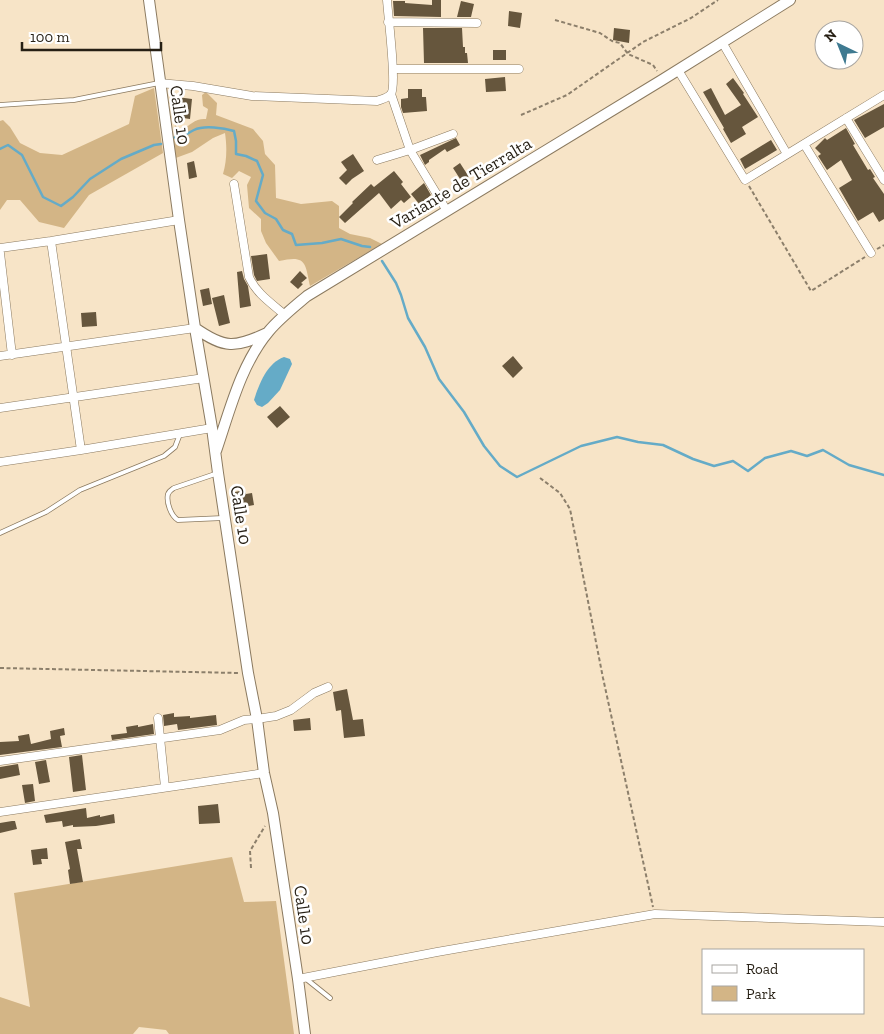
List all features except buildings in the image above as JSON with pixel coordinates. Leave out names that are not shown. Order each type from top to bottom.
[{"type":"main road","name":"Calle 10","points":[[149,0],[179,220],[248,673],[301,979],[304,1034]]},
{"type":"main road","name":"Variante de Tierralta","points":[[215,454],[248,364],[268,333],[307,296],[790,0]]},
{"type":"main road","points":[[195,328],[221,343],[234,345],[268,333]]},
{"type":"street","points":[[159,83],[193,86],[252,96],[377,101],[387,98],[393,88],[387,0]]},
{"type":"street","points":[[388,22],[477,23]]},
{"type":"street","points":[[722,42],[787,154]]},
{"type":"street","points":[[393,69],[519,69]]},
{"type":"street","points":[[678,70],[745,180],[884,95]]},
{"type":"street","points":[[391,94],[410,150],[447,210]]},
{"type":"street","points":[[846,118],[884,180]]},
{"type":"street","points":[[377,160],[453,134]]},
{"type":"street","points":[[804,144],[870,253]]},
{"type":"street","points":[[234,184],[249,277],[253,286],[285,315]]},
{"type":"street","points":[[0,248],[179,220]]},
{"type":"street","points":[[52,241],[81,450]]},
{"type":"street","points":[[0,253],[12,355]]},
{"type":"street","points":[[0,356],[195,328]]},
{"type":"street","points":[[0,408],[204,378]]},
{"type":"street","points":[[0,462],[212,428]]},
{"type":"street","points":[[0,761],[220,730],[244,720],[276,716],[290,710],[314,693],[328,687]]},
{"type":"street","points":[[158,718],[165,787]]},
{"type":"street","points":[[0,812],[264,773]]},
{"type":"street","points":[[301,979],[437,952],[655,914],[884,922]]},
{"type":"lane","points":[[0,105],[74,100],[159,83]]},
{"type":"lane","points":[[0,533],[46,512],[80,490],[164,456],[175,447],[180,434]]},
{"type":"lane","points":[[218,473],[174,488],[169,492],[168,497],[171,513],[178,520],[225,518]]},
{"type":"lane","points":[[301,979],[330,998]]},
{"type":"path","points":[[521,115],[567,95],[643,42],[691,18],[718,0]]},
{"type":"path","points":[[555,20],[600,33],[612,41],[620,43],[628,54],[653,65],[662,80]]},
{"type":"path","points":[[745,180],[811,291],[884,245]]},
{"type":"path","points":[[540,478],[560,493],[570,509],[603,678],[655,914]]},
{"type":"path","points":[[0,668],[248,673]]},
{"type":"path","points":[[251,868],[250,851],[273,813]]},
{"type":"green space","points":[[154,88],[163,153],[89,195],[64,228],[39,222],[20,200],[7,200],[0,210],[0,121],[3,120],[10,127],[20,143],[40,153],[62,155],[129,124],[135,96]]},
{"type":"green space","points":[[206,92],[217,103],[216,115],[253,129],[263,141],[265,154],[275,165],[276,198],[301,204],[332,201],[339,206],[339,228],[350,234],[370,238],[382,244],[310,286],[303,262],[295,259],[279,261],[266,243],[261,231],[261,219],[249,208],[247,185],[251,177],[239,171],[232,178],[223,174],[226,154],[225,133],[213,138],[192,152],[173,159],[175,125],[182,131],[196,121],[206,119],[208,109],[203,106],[202,95]]},
{"type":"green space","points":[[232,857],[244,902],[276,901],[294,1034],[169,1034],[166,1030],[139,1027],[133,1034],[0,1034],[0,997],[30,1007],[14,893]]},
{"type":"water","points":[[284,357],[290,359],[292,364],[280,390],[262,407],[257,405],[254,400],[264,375],[273,364]]},
{"type":"waterway","points":[[171,138],[181,136],[198,128],[208,127],[234,131],[236,154],[257,161],[263,175],[256,201],[265,213],[276,219],[283,230],[292,234],[296,245],[341,239],[370,247]]},
{"type":"waterway","points":[[0,149],[8,145],[22,155],[43,197],[61,206],[73,197],[90,179],[121,159],[154,145],[161,144]]},
{"type":"waterway","points":[[382,261],[396,283],[408,318],[425,347],[439,379],[464,412],[484,446],[500,466],[517,477],[581,446],[617,437],[663,445],[693,459],[714,466],[733,461],[748,471],[765,458],[791,451],[807,456],[823,450],[849,465],[884,475]]}]
